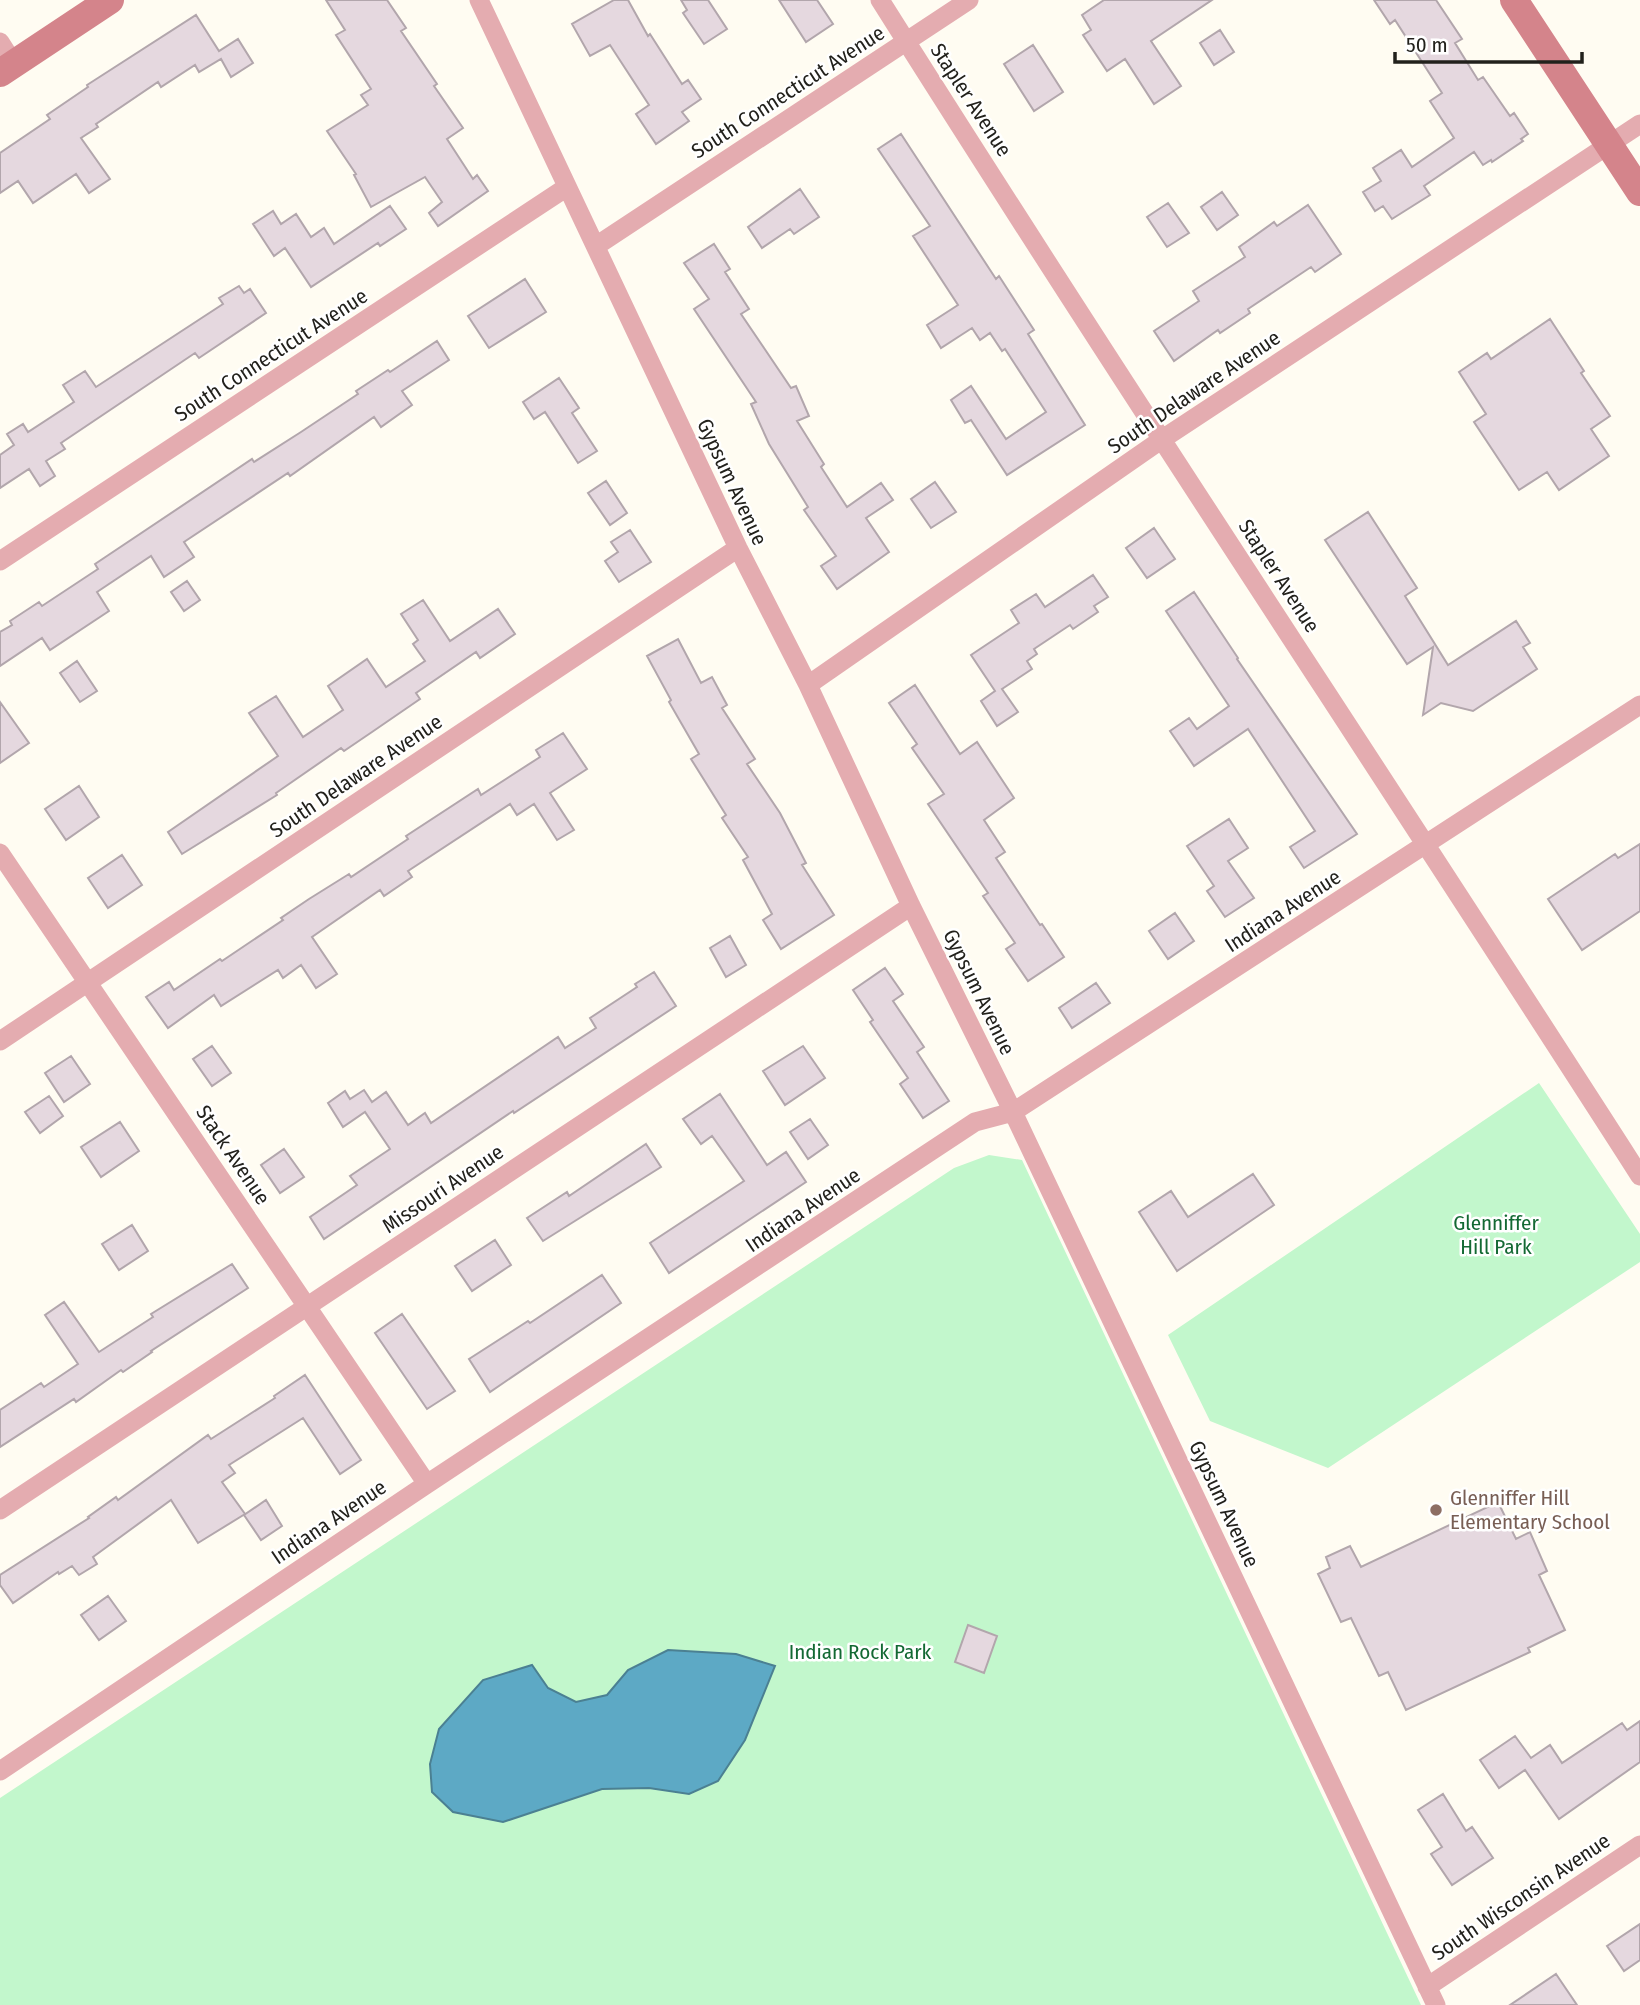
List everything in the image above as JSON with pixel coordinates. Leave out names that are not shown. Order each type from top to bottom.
[{"type":"street","points":[[5,60],[110,0]]},
{"type":"street","name":"Gypsum Avenue","points":[[480,0],[738,548],[808,685],[911,905],[1013,1112],[1436,2005]]},
{"type":"street","name":"Stapler Avenue","points":[[880,0],[1161,440],[1640,1176]]},
{"type":"street","name":"South Connecticut Avenue","points":[[596,246],[969,0]]},
{"type":"street","points":[[1514,0],[1640,192]]},
{"type":"street","name":"South Delaware Avenue","points":[[808,685],[1161,440],[1640,124]]},
{"type":"street","name":"South Connecticut Avenue","points":[[0,561],[567,187]]},
{"type":"street","name":"South Delaware Avenue","points":[[0,1041],[738,548]]},
{"type":"street","name":"Indiana Avenue","points":[[0,1771],[427,1483],[975,1122],[1013,1112],[1640,705]]},
{"type":"street","name":"Stack Avenue","points":[[0,853],[427,1483]]},
{"type":"street","name":"Missouri Avenue","points":[[0,1510],[911,905]]},
{"type":"street","name":"South Wisconsin Avenue","points":[[1427,1987],[1640,1845]]},
{"type":"green space","name":"Glenniffer Hill Park","points":[[1539,1083],[1640,1234],[1640,1262],[1328,1468],[1210,1421],[1168,1335]]},
{"type":"green space","name":"Indian Rock Park","points":[[989,1155],[1022,1160],[1421,2005],[0,2005],[0,1798],[954,1168]]},
{"type":"water","points":[[668,1650],[736,1654],[775,1666],[745,1740],[718,1781],[689,1794],[649,1788],[602,1789],[503,1822],[453,1812],[432,1792],[430,1764],[439,1729],[483,1680],[532,1665],[548,1688],[576,1702],[607,1695],[628,1670]]},
{"type":"building","points":[[326,0],[387,0],[406,28],[401,31],[463,128],[447,139],[473,179],[477,175],[488,191],[438,226],[429,213],[442,202],[425,177],[371,207],[354,175],[356,174],[327,131],[368,105],[361,95],[371,89],[336,35],[345,30]]},
{"type":"building","points":[[614,0],[628,0],[648,36],[650,34],[682,84],[688,80],[701,99],[682,112],[689,121],[656,144],[636,114],[649,105],[610,45],[590,56],[572,24]]},
{"type":"building","points":[[681,0],[708,0],[727,29],[704,44],[683,13],[687,10]]},
{"type":"building","points":[[779,0],[817,0],[833,24],[806,42]]},
{"type":"building","points":[[1104,0],[1212,0],[1151,41],[1181,86],[1154,104],[1125,59],[1107,71],[1083,35],[1091,30],[1082,15]]},
{"type":"building","points":[[1374,0],[1436,0],[1462,39],[1455,43],[1478,80],[1483,77],[1510,116],[1514,113],[1528,134],[1521,139],[1523,141],[1483,165],[1474,152],[1424,186],[1430,195],[1392,219],[1383,206],[1375,211],[1363,192],[1381,181],[1373,168],[1401,150],[1412,167],[1454,138],[1430,101],[1442,93],[1395,20],[1390,24]]},
{"type":"building","points":[[196,15],[219,51],[238,39],[253,63],[231,77],[221,59],[199,72],[195,65],[161,87],[158,82],[96,124],[98,127],[81,138],[110,179],[89,193],[76,174],[33,203],[18,181],[0,193],[0,153],[50,119],[47,115],[88,87],[87,85]]},
{"type":"building","points":[[1220,30],[1234,52],[1214,65],[1200,43]]},
{"type":"building","points":[[1033,45],[1063,92],[1034,111],[1004,64]]},
{"type":"building","points":[[901,134],[996,279],[999,276],[1034,330],[1028,334],[1085,425],[1007,475],[971,420],[965,423],[951,400],[971,386],[1006,439],[1046,412],[1005,349],[1002,351],[990,333],[980,340],[972,328],[941,348],[927,325],[958,305],[913,236],[930,226],[878,149]]},
{"type":"building","points":[[800,189],[819,217],[794,234],[790,229],[762,248],[748,227]]},
{"type":"building","points":[[1222,192],[1238,215],[1217,230],[1201,207]]},
{"type":"building","points":[[1168,203],[1189,233],[1167,247],[1147,217]]},
{"type":"building","points":[[1308,205],[1341,254],[1315,272],[1311,267],[1248,309],[1250,313],[1220,333],[1218,330],[1174,361],[1154,331],[1199,301],[1193,291],[1245,257],[1239,247],[1274,222],[1277,226]]},
{"type":"building","points":[[390,206],[406,229],[380,246],[378,243],[311,287],[285,248],[274,256],[253,224],[273,211],[281,224],[296,214],[311,237],[324,228],[334,244]]},
{"type":"building","points":[[714,244],[730,269],[725,272],[749,309],[741,314],[791,388],[796,386],[809,416],[797,421],[824,464],[821,467],[847,507],[881,483],[893,500],[866,518],[889,552],[837,589],[821,566],[836,556],[804,510],[808,507],[769,444],[751,404],[756,402],[694,309],[709,299],[684,263]]},
{"type":"building","points":[[525,279],[546,312],[489,348],[468,316]]},
{"type":"building","points":[[239,286],[244,293],[250,289],[266,313],[199,358],[195,353],[61,443],[65,449],[46,461],[55,476],[40,486],[29,469],[0,488],[0,455],[14,445],[7,434],[23,424],[28,432],[74,402],[63,385],[85,371],[96,387],[223,304],[219,298]]},
{"type":"building","points":[[1550,319],[1610,416],[1591,429],[1609,456],[1559,490],[1547,472],[1519,490],[1474,422],[1486,414],[1459,372],[1487,353],[1491,359]]},
{"type":"building","points":[[437,341],[449,360],[402,391],[412,405],[381,427],[374,417],[290,476],[288,473],[184,542],[194,557],[164,577],[151,556],[97,592],[109,611],[50,650],[42,638],[0,666],[0,632],[12,625],[10,621],[39,602],[42,606],[98,569],[95,564],[252,459],[254,462],[301,432],[358,394],[356,391],[388,370],[390,372]]},
{"type":"building","points":[[559,378],[579,408],[572,413],[597,451],[578,463],[545,412],[534,419],[523,402]]},
{"type":"building","points":[[606,481],[627,513],[610,525],[588,493]]},
{"type":"building","points":[[935,482],[956,512],[931,528],[911,499]]},
{"type":"building","points":[[1368,512],[1417,588],[1405,596],[1448,665],[1516,621],[1530,643],[1523,647],[1537,669],[1473,711],[1441,703],[1423,715],[1433,647],[1407,664],[1325,540]]},
{"type":"building","points":[[1154,528],[1175,559],[1147,578],[1126,548]]},
{"type":"building","points":[[630,530],[651,562],[619,582],[605,561],[618,552],[611,542]]},
{"type":"building","points":[[1093,575],[1108,597],[1094,606],[1098,612],[1073,629],[1070,625],[1034,649],[1037,654],[1027,661],[1032,669],[1002,689],[1018,712],[997,726],[981,701],[995,691],[971,655],[1019,623],[1011,610],[1036,594],[1045,607]]},
{"type":"building","points":[[187,581],[200,600],[184,611],[171,592]]},
{"type":"building","points":[[1194,592],[1357,834],[1304,868],[1290,847],[1315,831],[1248,729],[1194,766],[1170,731],[1189,718],[1197,729],[1229,706],[1166,611]]},
{"type":"building","points":[[423,600],[450,641],[498,609],[515,634],[480,658],[476,652],[416,693],[420,699],[372,732],[344,751],[341,748],[276,793],[277,795],[182,854],[168,832],[278,756],[249,713],[276,696],[303,737],[343,710],[328,686],[367,659],[386,687],[425,661],[413,644],[418,640],[401,614]]},
{"type":"building","points":[[678,639],[701,683],[712,677],[727,705],[722,708],[755,759],[747,764],[780,813],[806,863],[802,865],[834,915],[781,949],[763,920],[772,914],[743,860],[748,857],[722,818],[726,815],[691,759],[699,754],[669,702],[671,700],[647,656]]},
{"type":"building","points":[[77,661],[97,691],[80,702],[60,673]]},
{"type":"building","points":[[915,685],[960,754],[977,742],[1014,798],[984,820],[1005,852],[996,858],[1064,957],[1028,981],[1006,949],[1015,943],[983,896],[988,893],[928,804],[944,794],[912,748],[917,744],[889,703]]},
{"type":"building","points":[[0,702],[29,743],[0,763]]},
{"type":"building","points":[[563,733],[587,769],[550,793],[574,830],[557,840],[534,804],[517,815],[510,804],[408,871],[412,877],[384,896],[380,890],[312,937],[337,974],[316,988],[301,965],[283,978],[278,970],[221,1006],[214,995],[168,1028],[146,997],[169,982],[174,990],[220,959],[222,961],[309,899],[349,874],[351,877],[408,839],[406,836],[478,789],[481,795],[540,757],[536,750]]},
{"type":"building","points":[[79,786],[99,817],[66,840],[45,809]]},
{"type":"building","points":[[1229,819],[1248,848],[1228,861],[1254,898],[1225,917],[1207,891],[1214,886],[1187,846]]},
{"type":"building","points":[[1640,844],[1640,911],[1582,950],[1548,899],[1615,854],[1618,858]]},
{"type":"building","points":[[122,855],[142,885],[108,908],[88,878]]},
{"type":"building","points":[[1175,913],[1194,941],[1168,959],[1149,931]]},
{"type":"building","points":[[730,936],[746,965],[726,977],[710,948]]},
{"type":"building","points":[[885,968],[903,994],[893,1001],[924,1047],[917,1052],[949,1101],[923,1118],[900,1084],[908,1078],[870,1022],[873,1020],[853,990]]},
{"type":"building","points":[[654,972],[676,1006],[514,1113],[513,1111],[324,1239],[310,1217],[357,1185],[350,1176],[390,1149],[365,1112],[343,1127],[328,1103],[345,1091],[350,1099],[364,1090],[372,1102],[386,1092],[408,1125],[425,1113],[431,1123],[558,1037],[565,1048],[596,1028],[590,1018],[637,987],[635,984]]},
{"type":"building","points":[[1096,983],[1110,1003],[1072,1028],[1059,1008]]},
{"type":"building","points":[[212,1046],[231,1073],[212,1086],[193,1059]]},
{"type":"building","points":[[803,1046],[825,1078],[785,1105],[763,1071]]},
{"type":"building","points":[[71,1056],[90,1084],[64,1102],[45,1073]]},
{"type":"building","points":[[720,1094],[767,1165],[786,1152],[806,1182],[669,1273],[650,1243],[744,1181],[712,1136],[701,1144],[683,1119]]},
{"type":"building","points":[[49,1096],[63,1116],[40,1133],[25,1112]]},
{"type":"building","points":[[810,1119],[828,1145],[808,1159],[790,1132]]},
{"type":"building","points":[[120,1122],[139,1151],[101,1177],[81,1147]]},
{"type":"building","points":[[646,1144],[661,1167],[543,1241],[527,1218],[567,1192],[569,1196]]},
{"type":"building","points":[[284,1149],[304,1177],[280,1193],[261,1165]]},
{"type":"building","points":[[1253,1174],[1274,1205],[1177,1271],[1139,1212],[1171,1191],[1188,1217]]},
{"type":"building","points":[[132,1225],[148,1251],[119,1270],[102,1244]]},
{"type":"building","points":[[495,1240],[511,1265],[472,1291],[455,1266]]},
{"type":"building","points":[[232,1264],[248,1288],[123,1372],[121,1370],[76,1402],[74,1399],[0,1447],[0,1410],[41,1383],[44,1387],[78,1364],[45,1315],[64,1302],[99,1352],[153,1317],[151,1314]]},
{"type":"building","points":[[602,1275],[621,1303],[490,1392],[469,1359],[528,1321],[530,1323]]},
{"type":"building","points":[[402,1314],[455,1391],[427,1409],[375,1333]]},
{"type":"building","points":[[305,1375],[361,1460],[340,1474],[303,1418],[229,1465],[235,1473],[222,1482],[245,1514],[198,1543],[171,1500],[93,1557],[97,1564],[79,1575],[72,1566],[59,1574],[58,1572],[13,1603],[0,1585],[0,1575],[89,1518],[116,1497],[118,1500],[208,1435],[211,1439],[275,1398],[274,1396]]},
{"type":"building","points":[[266,1500],[282,1526],[261,1540],[244,1515]]},
{"type":"building","points":[[1498,1502],[1516,1539],[1530,1532],[1547,1571],[1539,1575],[1565,1630],[1528,1648],[1530,1652],[1406,1710],[1388,1672],[1379,1676],[1351,1618],[1341,1622],[1318,1574],[1330,1568],[1326,1557],[1350,1546],[1361,1567]]},
{"type":"building","points":[[108,1596],[126,1621],[99,1640],[81,1615]]},
{"type":"building","points":[[968,1625],[997,1636],[984,1673],[955,1662]]},
{"type":"building","points":[[1640,1721],[1640,1762],[1559,1819],[1525,1770],[1499,1788],[1480,1760],[1515,1736],[1531,1758],[1550,1745],[1562,1763],[1622,1723],[1627,1730]]},
{"type":"building","points":[[1443,1794],[1466,1831],[1472,1827],[1493,1858],[1452,1885],[1431,1854],[1442,1847],[1418,1810]]},
{"type":"building","points":[[1640,1924],[1640,1960],[1624,1971],[1607,1946]]},
{"type":"building","points":[[1556,1974],[1577,2005],[1510,2005]]},
{"type":"place","name":"Glenniffer Hill Elementary School","points":[[1436,1510]]}]
